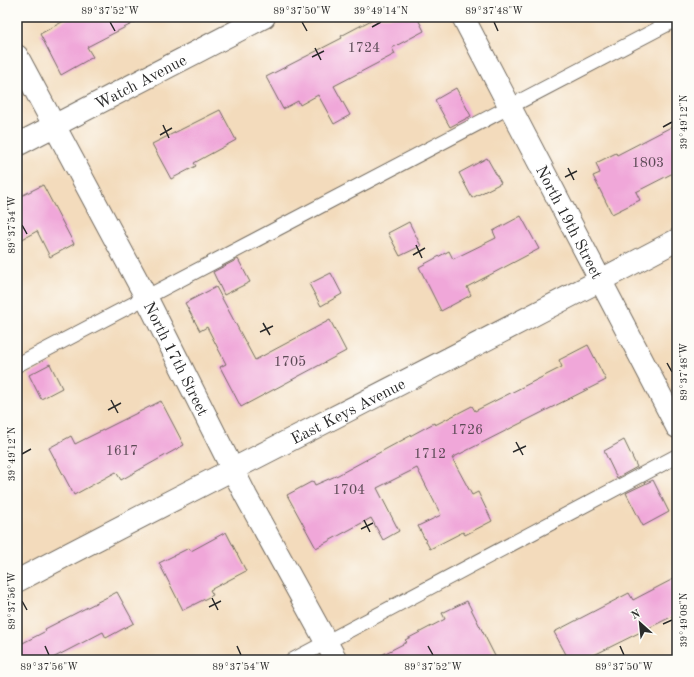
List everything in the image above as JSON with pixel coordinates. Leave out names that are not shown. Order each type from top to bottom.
[{"type":"street","name":"Watch Avenue","points":[[17,145],[264,17]]},
{"type":"street","name":"North 19th Street","points":[[463,17],[511,106],[677,426]]},
{"type":"street","name":"North 17th Street","points":[[17,56],[56,125],[146,297],[246,496],[331,651]]},
{"type":"street","name":"East Keys Avenue","points":[[17,581],[233,468],[601,281],[677,240]]},
{"type":"lane","points":[[17,365],[677,19]]},
{"type":"lane","points":[[293,660],[331,651],[677,456]]},
{"type":"building","points":[[71,17],[145,17],[87,47],[93,57],[61,75],[40,34]]},
{"type":"building","points":[[377,17],[417,17],[424,31],[392,48],[395,54],[334,86],[350,115],[334,124],[318,95],[300,105],[298,101],[283,109],[266,77],[342,38],[341,36]]},
{"type":"building","points":[[456,88],[471,116],[450,127],[435,100]]},
{"type":"building","points":[[220,110],[236,140],[194,163],[196,166],[171,179],[152,144]]},
{"type":"building","points":[[677,124],[677,171],[636,192],[640,200],[612,214],[593,176],[600,173],[596,163],[616,153],[617,155]]},
{"type":"building","points":[[487,158],[501,183],[472,198],[459,173]]},
{"type":"building","points":[[43,185],[74,244],[50,257],[37,231],[17,242],[17,198]]},
{"type":"building","points":[[521,216],[539,249],[467,287],[471,295],[441,311],[419,267],[449,251],[453,259],[496,238],[493,231]]},
{"type":"building","points":[[409,222],[421,246],[400,256],[388,233]]},
{"type":"building","points":[[238,259],[250,282],[224,295],[213,272]]},
{"type":"building","points":[[331,273],[342,294],[321,306],[309,284]]},
{"type":"building","points":[[216,287],[255,360],[330,320],[346,351],[241,407],[220,367],[226,364],[207,327],[200,331],[185,303]]},
{"type":"building","points":[[588,345],[606,380],[452,458],[472,495],[478,492],[492,521],[465,535],[463,532],[430,549],[418,526],[441,515],[417,468],[377,488],[399,531],[383,540],[371,518],[316,548],[287,495],[313,481],[315,485],[338,475],[434,423],[435,425],[472,406],[475,411],[562,367],[559,360]]},
{"type":"building","points":[[50,364],[62,388],[41,399],[29,375]]},
{"type":"building","points":[[161,401],[184,445],[121,480],[116,472],[74,495],[49,448],[71,436],[75,444]]},
{"type":"building","points":[[624,440],[637,467],[617,478],[604,451]]},
{"type":"building","points":[[653,480],[669,512],[643,526],[626,493]]},
{"type":"building","points":[[226,532],[246,571],[210,590],[213,595],[183,610],[159,563],[189,548],[191,551]]},
{"type":"building","points":[[677,577],[677,614],[584,660],[569,660],[554,632],[629,593],[633,600]]},
{"type":"building","points":[[117,592],[134,623],[106,638],[103,632],[49,660],[17,660],[17,646],[46,631],[45,629]]},
{"type":"building","points":[[467,601],[497,660],[372,660],[407,642],[405,640],[445,619],[442,613]]}]
